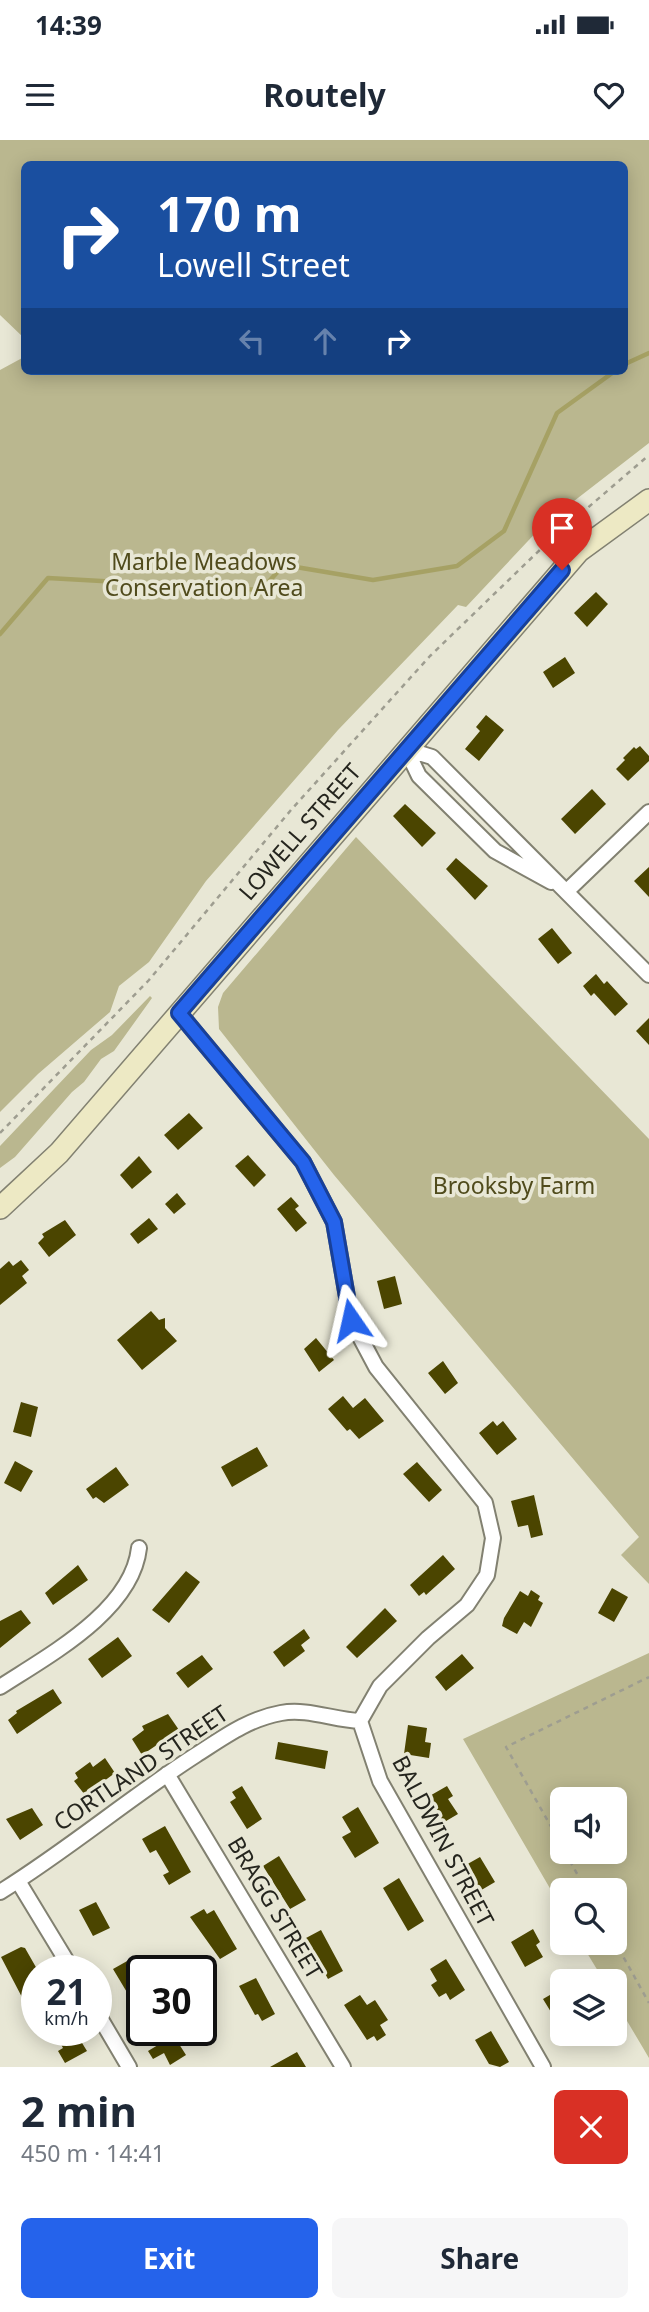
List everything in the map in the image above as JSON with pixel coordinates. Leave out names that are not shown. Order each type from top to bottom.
[{"type":"main road","name":"LOWELL STREET","points":[[0,1208],[59,1153],[579,551],[649,500]]},
{"type":"street","points":[[406,749],[418,776],[495,851],[567,891]]},
{"type":"street","points":[[406,749],[432,757],[649,975]]},
{"type":"street","points":[[567,891],[649,812]]},
{"type":"street","points":[[179,1013],[303,1162],[334,1222],[351,1320],[363,1343],[376,1367],[485,1503],[493,1538],[487,1575],[467,1605],[428,1638],[380,1686],[360,1721]]},
{"type":"street","points":[[0,1687],[99,1616],[131,1579],[139,1548]]},
{"type":"street","name":"CORTLAND STREET","points":[[0,1892],[167,1774],[248,1722],[284,1712],[313,1713],[340,1720],[360,1721]]},
{"type":"street","name":"BALDWIN STREET","points":[[360,1721],[380,1781],[543,2067]]},
{"type":"street","name":"BRAGG STREET","points":[[167,1774],[343,2067]]},
{"type":"street","points":[[18,1881],[63,1955]]},
{"type":"street","points":[[112,2038],[129,2067]]},
{"type":"path","points":[[0,1133],[149,980],[291,810],[430,656],[538,551],[649,455]]},
{"type":"path","points":[[550,1825],[506,1747],[649,1676]]},
{"type":"path","points":[[622,1955],[649,2003]]},
{"type":"green space","name":"Marble Meadows Conservation Area","points":[[0,140],[649,140],[649,443],[543,525],[466,607],[458,605],[338,730],[206,881],[149,962],[119,986],[110,1012],[38,1074],[0,1112],[0,370],[21,359],[21,375],[628,375],[628,161],[21,161],[21,335],[0,315]]},
{"type":"green space","name":"Brooksby Farm","points":[[356,837],[649,1139],[649,1584],[621,1555],[639,1537],[334,1175],[219,1029],[218,1007],[223,993]]},
{"type":"green space","points":[[150,996],[152,998],[114,1051],[101,1059],[84,1082],[15,1157],[0,1168],[0,1146],[91,1050],[112,1035]]},
{"type":"green space","points":[[649,1653],[649,2058],[627,2021],[627,1969],[597,1969],[588,1955],[627,1955],[627,1878],[550,1878],[550,1888],[463,1739]]},
{"type":"building","points":[[596,592],[608,604],[587,627],[574,613]]},
{"type":"building","points":[[565,657],[575,673],[553,688],[543,672]]},
{"type":"building","points":[[486,715],[504,730],[479,761],[465,749],[480,731],[476,727]]},
{"type":"building","points":[[640,746],[649,756],[649,761],[628,781],[616,769],[634,747],[636,749]]},
{"type":"building","points":[[592,789],[606,804],[575,834],[561,819]]},
{"type":"building","points":[[405,804],[436,833],[422,847],[393,816]]},
{"type":"building","points":[[456,858],[488,886],[475,900],[446,869]]},
{"type":"building","points":[[649,867],[649,897],[634,881]]},
{"type":"building","points":[[552,928],[572,953],[558,964],[538,939]]},
{"type":"building","points":[[596,974],[604,984],[607,981],[628,1004],[615,1016],[594,993],[591,996],[583,986]]},
{"type":"building","points":[[649,1018],[649,1045],[636,1031]]},
{"type":"building","points":[[189,1113],[203,1128],[178,1150],[164,1135]]},
{"type":"building","points":[[248,1155],[266,1175],[254,1187],[235,1166]]},
{"type":"building","points":[[139,1156],[152,1172],[132,1189],[120,1175]]},
{"type":"building","points":[[177,1193],[186,1204],[174,1214],[165,1204]]},
{"type":"building","points":[[291,1197],[299,1206],[295,1209],[307,1223],[296,1232],[277,1209]]},
{"type":"building","points":[[149,1218],[158,1229],[138,1244],[130,1234]]},
{"type":"building","points":[[65,1220],[76,1235],[49,1257],[38,1243],[44,1237],[42,1234]]},
{"type":"building","points":[[21,1260],[29,1270],[22,1276],[27,1283],[0,1305],[0,1269],[9,1261],[13,1266]]},
{"type":"building","points":[[395,1276],[402,1304],[384,1309],[377,1281]]},
{"type":"building","points":[[151,1311],[159,1320],[165,1318],[165,1328],[177,1341],[142,1370],[117,1340]]},
{"type":"building","points":[[316,1338],[334,1360],[319,1372],[304,1349]]},
{"type":"building","points":[[443,1361],[458,1383],[445,1394],[428,1373]]},
{"type":"building","points":[[343,1396],[353,1408],[365,1398],[384,1421],[359,1439],[350,1429],[347,1431],[328,1409]]},
{"type":"building","points":[[21,1402],[38,1407],[31,1437],[13,1432]]},
{"type":"building","points":[[493,1421],[497,1426],[503,1421],[517,1439],[497,1455],[479,1433]]},
{"type":"building","points":[[257,1447],[268,1466],[232,1487],[221,1467]]},
{"type":"building","points":[[15,1461],[33,1471],[21,1492],[4,1483]]},
{"type":"building","points":[[417,1462],[442,1490],[429,1502],[403,1474]]},
{"type":"building","points":[[116,1467],[129,1485],[104,1503],[96,1497],[93,1499],[86,1489]]},
{"type":"building","points":[[534,1495],[543,1535],[531,1538],[528,1525],[518,1527],[511,1501]]},
{"type":"building","points":[[443,1555],[455,1569],[426,1595],[424,1592],[419,1596],[410,1585]]},
{"type":"building","points":[[78,1565],[88,1580],[53,1605],[45,1593]]},
{"type":"building","points":[[186,1571],[200,1582],[169,1623],[152,1610]]},
{"type":"building","points":[[612,1588],[628,1597],[614,1622],[598,1613]]},
{"type":"building","points":[[531,1590],[540,1596],[538,1600],[543,1603],[531,1627],[524,1622],[517,1634],[502,1626],[520,1591],[528,1596]]},
{"type":"building","points":[[385,1608],[397,1621],[357,1658],[346,1647]]},
{"type":"building","points":[[21,1610],[31,1623],[0,1648],[0,1621]]},
{"type":"building","points":[[304,1629],[310,1638],[301,1645],[305,1651],[284,1667],[273,1652]]},
{"type":"building","points":[[118,1637],[132,1656],[102,1678],[88,1659]]},
{"type":"building","points":[[462,1654],[474,1668],[446,1691],[435,1677]]},
{"type":"building","points":[[202,1655],[213,1669],[188,1688],[176,1673]]},
{"type":"building","points":[[53,1689],[62,1703],[17,1734],[8,1720],[16,1711]]},
{"type":"building","points":[[168,1714],[179,1730],[142,1755],[132,1739],[144,1730],[142,1726]]},
{"type":"building","points":[[408,1725],[427,1728],[425,1742],[431,1743],[429,1758],[404,1754]]},
{"type":"building","points":[[278,1742],[328,1751],[325,1769],[275,1759]]},
{"type":"building","points":[[105,1758],[115,1773],[85,1795],[74,1781],[78,1778],[75,1773],[90,1762],[93,1767]]},
{"type":"building","points":[[242,1786],[262,1819],[247,1829],[230,1802],[236,1798],[232,1792]]},
{"type":"building","points":[[447,1786],[453,1796],[448,1799],[458,1814],[441,1824],[426,1798]]},
{"type":"building","points":[[358,1807],[379,1843],[355,1858],[342,1837],[351,1832],[342,1817]]},
{"type":"building","points":[[32,1808],[43,1825],[20,1840],[6,1819]]},
{"type":"building","points":[[165,1826],[191,1872],[169,1885],[163,1875],[169,1872],[156,1850],[150,1853],[142,1839]]},
{"type":"building","points":[[279,1856],[306,1900],[290,1909],[263,1866]]},
{"type":"building","points":[[480,1857],[495,1882],[478,1892],[464,1866]]},
{"type":"building","points":[[399,1878],[424,1921],[408,1931],[383,1888]]},
{"type":"building","points":[[96,1902],[110,1928],[93,1936],[79,1910]]},
{"type":"building","points":[[204,1909],[207,1914],[214,1910],[237,1949],[220,1959],[190,1917]]},
{"type":"building","points":[[533,1929],[540,1942],[536,1945],[543,1957],[525,1967],[511,1942]]},
{"type":"building","points":[[321,1930],[343,1971],[328,1979],[306,1938]]},
{"type":"building","points":[[21,1947],[25,1948],[29,1955],[21,1955],[21,1995],[1,1957]]},
{"type":"building","points":[[446,1959],[465,1990],[450,2000],[446,1993],[439,1997],[431,1985],[437,1981],[430,1969]]},
{"type":"building","points":[[126,1962],[126,1991],[113,1969]]},
{"type":"building","points":[[256,1978],[275,2014],[262,2021],[258,2014],[255,2015],[239,1986]]},
{"type":"building","points":[[360,1995],[367,2005],[375,2000],[388,2020],[380,2025],[386,2035],[377,2041],[374,2036],[367,2040],[344,2005]]},
{"type":"building","points":[[550,1995],[550,2010],[543,1999]]},
{"type":"building","points":[[491,2031],[509,2062],[500,2067],[489,2064],[475,2040]]},
{"type":"building","points":[[62,2046],[84,2046],[87,2051],[65,2063],[58,2051]]},
{"type":"building","points":[[156,2046],[180,2046],[186,2055],[170,2065],[164,2053],[153,2059],[148,2051]]},
{"type":"building","points":[[297,2052],[306,2067],[270,2067]]},
{"type":"waterway","points":[[628,363],[649,353]]},
{"type":"waterway","points":[[0,634],[48,578],[261,590],[284,565],[373,580],[457,566],[504,531],[557,413],[609,375]]},
{"type":"route","points":[[351,1320],[334,1222],[303,1162],[179,1013],[562,570]]}]
